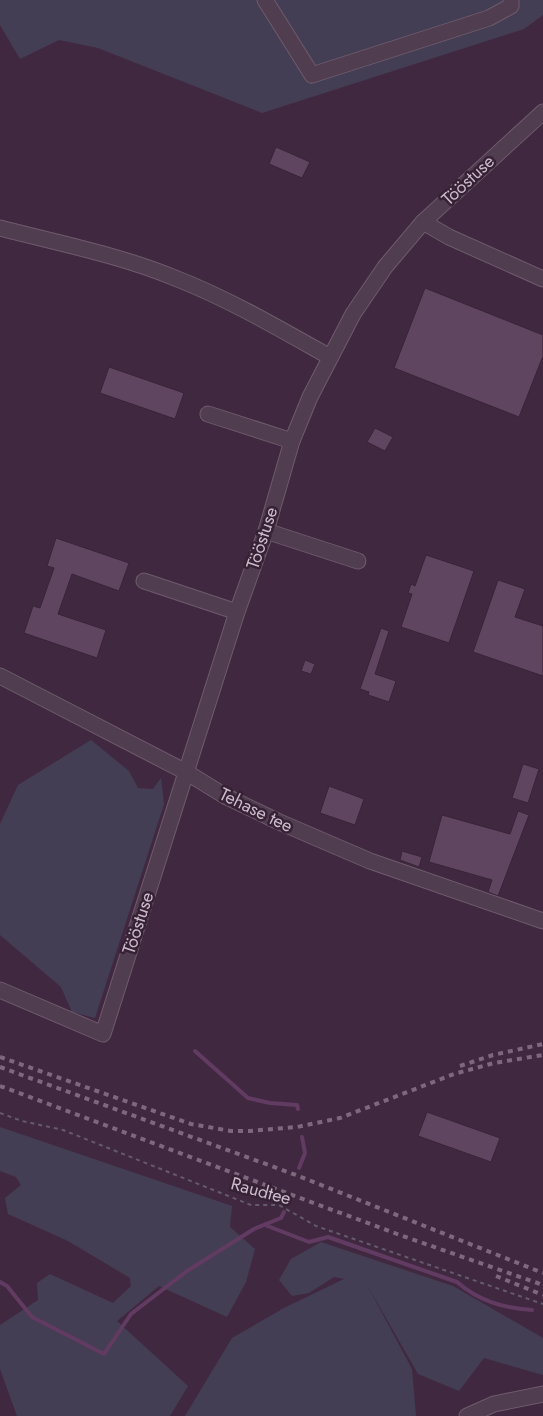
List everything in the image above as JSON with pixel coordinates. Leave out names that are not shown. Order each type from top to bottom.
[{"type":"street","points":[[265,0],[312,75],[490,18],[511,6],[511,0]]},
{"type":"street","name":"Tööstuse","points":[[0,990],[103,1034],[237,612],[266,530],[292,441],[310,397],[353,314],[385,267],[424,222],[543,112]]},
{"type":"street","points":[[424,222],[449,237],[543,279]]},
{"type":"street","points":[[0,228],[122,260],[175,278],[258,317],[330,357]]},
{"type":"street","points":[[208,414],[292,441]]},
{"type":"street","points":[[266,530],[358,561]]},
{"type":"street","points":[[144,581],[237,612]]},
{"type":"street","name":"Tehase tee","points":[[0,676],[186,772],[224,796],[277,822],[370,861],[543,921]]},
{"type":"street","points":[[467,1416],[494,1404],[543,1394]]},
{"type":"path","name":"Raudtee","points":[[0,1113],[22,1121],[64,1130],[251,1205],[284,1207],[316,1226],[543,1304]]},
{"type":"shaded area","points":[[0,0],[543,0],[543,15],[524,29],[262,113],[98,48],[59,40],[20,59],[0,25]]},
{"type":"shaded area","points":[[91,740],[129,771],[138,788],[153,789],[161,778],[164,804],[95,1018],[72,1012],[61,987],[0,935],[0,824],[18,785]]},
{"type":"shaded area","points":[[0,1127],[232,1206],[230,1227],[255,1249],[246,1282],[227,1317],[159,1286],[117,1321],[188,1386],[170,1416],[17,1416],[0,1369],[0,1325],[38,1300],[37,1283],[50,1274],[113,1303],[131,1286],[130,1278],[68,1241],[8,1214],[5,1198],[21,1185],[16,1177],[0,1171]]},
{"type":"shaded area","points":[[321,1242],[453,1286],[543,1338],[543,1375],[484,1358],[459,1391],[418,1374],[366,1283],[412,1369],[416,1416],[185,1416],[232,1338],[284,1308],[344,1279],[334,1277],[309,1293],[292,1296],[279,1280],[291,1259]]},
{"type":"building","points":[[276,147],[310,162],[302,178],[269,164]]},
{"type":"building","points":[[425,288],[543,335],[543,356],[519,417],[394,368]]},
{"type":"building","points":[[109,367],[184,393],[175,419],[100,393]]},
{"type":"building","points":[[375,428],[393,437],[385,451],[367,442]]},
{"type":"building","points":[[56,538],[129,563],[119,591],[72,574],[58,614],[106,630],[97,658],[24,633],[33,606],[40,608],[54,568],[47,566]]},
{"type":"building","points":[[426,555],[474,571],[449,643],[401,627],[412,594],[408,593],[411,584],[415,586]]},
{"type":"building","points":[[498,580],[525,589],[515,617],[543,626],[543,676],[473,652]]},
{"type":"building","points":[[381,628],[389,631],[375,674],[396,681],[389,702],[368,695],[369,692],[360,689]]},
{"type":"building","points":[[305,660],[315,664],[311,674],[301,671]]},
{"type":"building","points":[[523,764],[539,769],[528,803],[512,798]]},
{"type":"building","points":[[329,786],[364,799],[355,825],[320,813]]},
{"type":"building","points":[[518,811],[529,815],[498,896],[488,892],[492,880],[429,862],[442,815],[510,834]]},
{"type":"building","points":[[402,851],[422,857],[419,867],[400,860]]},
{"type":"building","points":[[427,1112],[500,1138],[491,1162],[418,1136]]},
{"type":"waterway","points":[[195,1051],[248,1098],[270,1103],[297,1105],[298,1109]]},
{"type":"waterway","points":[[299,1168],[305,1153],[302,1137]]},
{"type":"waterway","points":[[0,1282],[7,1286],[32,1317],[104,1354],[131,1314],[187,1271],[254,1229],[281,1218],[284,1212]]},
{"type":"waterway","points":[[265,1225],[309,1242],[328,1237],[457,1282],[483,1299],[501,1305],[532,1310]]},
{"type":"railway","points":[[460,1066],[493,1055],[543,1044]]},
{"type":"railway","points":[[0,1057],[191,1124],[231,1131],[249,1131],[297,1127],[340,1118],[454,1074],[494,1063],[543,1055]]},
{"type":"railway","points":[[0,1067],[296,1175],[543,1273]]},
{"type":"railway","points":[[0,1086],[397,1234],[543,1285]]},
{"type":"railway","points":[[496,1276],[543,1295]]}]
